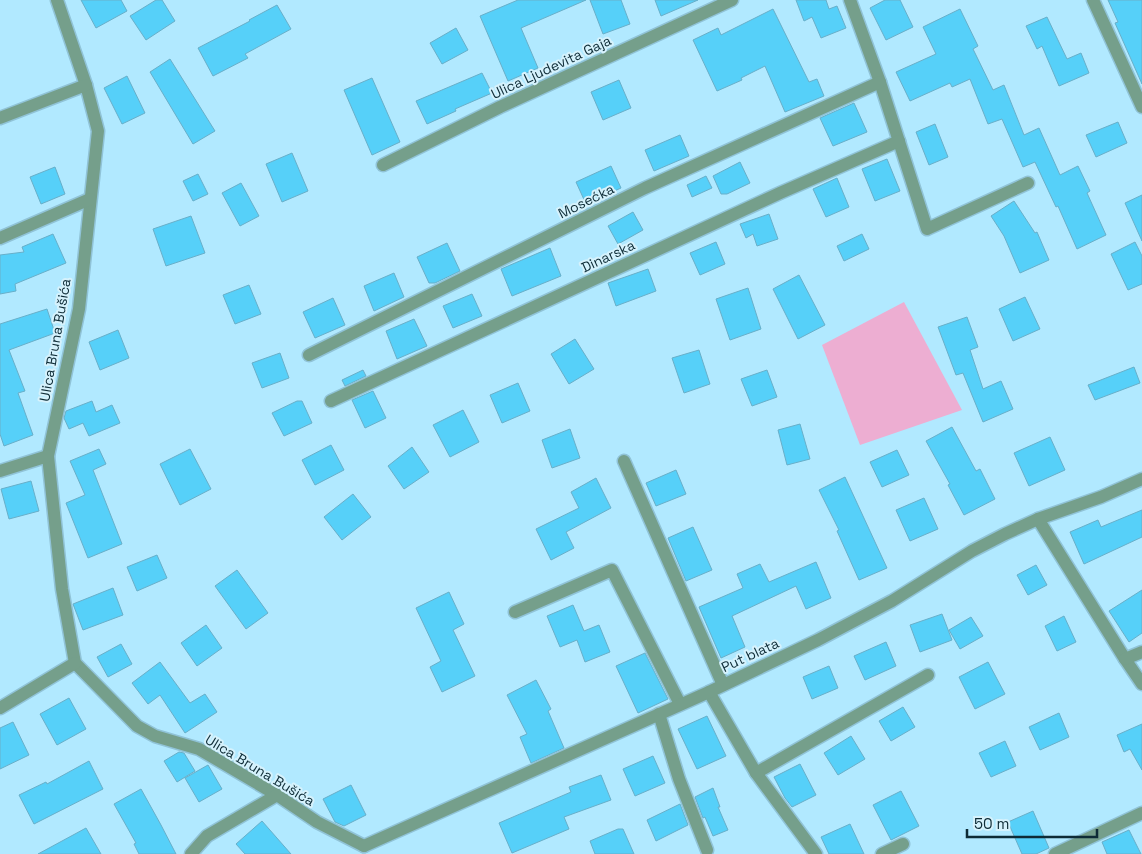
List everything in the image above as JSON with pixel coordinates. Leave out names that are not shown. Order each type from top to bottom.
[{"type":"street","name":"Ulica Bruna Bušića","points":[[57,0],[86,85],[98,130],[79,309],[48,456],[62,589],[75,663],[138,726],[155,736],[199,750],[277,795],[317,822],[365,850]]},
{"type":"street","name":"Ulica Ljudevita Gaja","points":[[383,165],[500,107],[732,0]]},
{"type":"street","points":[[850,0],[880,82],[927,229],[1028,183]]},
{"type":"street","points":[[1093,0],[1142,107]]},
{"type":"street","name":"Mosećka","points":[[309,355],[645,188],[880,82]]},
{"type":"street","points":[[0,118],[86,85]]},
{"type":"street","name":"Dinarska","points":[[331,401],[780,192],[899,141]]},
{"type":"street","points":[[0,238],[90,198]]},
{"type":"street","points":[[0,471],[48,456]]},
{"type":"street","points":[[624,461],[723,685]]},
{"type":"street","name":"Put blata","points":[[365,850],[818,640],[892,601],[972,551],[1005,534],[1038,519],[1101,497],[1142,478]]},
{"type":"street","points":[[1038,519],[1142,684]]},
{"type":"street","points":[[516,612],[612,570],[680,704]]},
{"type":"street","points":[[1125,659],[1142,652]]},
{"type":"street","points":[[0,708],[75,663]]},
{"type":"street","points":[[756,773],[928,675]]},
{"type":"street","points":[[709,692],[756,773],[816,854]]},
{"type":"street","points":[[659,714],[679,779],[707,850]]},
{"type":"street","points":[[191,854],[207,836],[277,795]]},
{"type":"street","points":[[1055,854],[1142,813]]},
{"type":"street","points":[[882,854],[903,844]]},
{"type":"shaded area","points":[[904,302],[962,410],[860,445],[822,345]]},
{"type":"building","points":[[81,0],[121,0],[127,11],[96,28]]},
{"type":"building","points":[[156,0],[162,0],[175,21],[146,40],[130,16]]},
{"type":"building","points":[[518,0],[586,0],[521,28],[538,68],[508,81],[480,16]]},
{"type":"building","points":[[590,0],[621,0],[630,24],[603,34]]},
{"type":"building","points":[[655,0],[698,0],[661,16]]},
{"type":"building","points":[[796,0],[826,0],[829,9],[837,6],[846,28],[821,38],[812,17],[804,21]]},
{"type":"building","points":[[885,0],[900,0],[913,27],[886,40],[870,8]]},
{"type":"building","points":[[1108,0],[1142,0],[1142,84],[1115,23],[1118,22]]},
{"type":"building","points":[[277,5],[291,29],[245,54],[248,58],[213,76],[198,48]]},
{"type":"building","points":[[773,9],[809,82],[817,79],[824,96],[785,112],[765,66],[741,78],[742,80],[717,91],[693,40],[718,28],[721,35]]},
{"type":"building","points":[[960,9],[978,46],[973,49],[993,90],[1004,85],[1024,135],[1039,128],[1060,175],[1078,166],[1090,191],[1087,193],[1106,235],[1077,249],[1058,206],[1056,207],[1035,162],[1023,167],[1002,119],[988,124],[970,79],[952,87],[950,83],[910,101],[896,72],[936,54],[923,27]]},
{"type":"building","points":[[1047,17],[1067,59],[1081,53],[1089,73],[1059,86],[1042,46],[1037,49],[1026,26]]},
{"type":"building","points":[[456,28],[468,50],[442,64],[430,43]]},
{"type":"building","points":[[170,59],[215,131],[193,144],[150,72]]},
{"type":"building","points":[[482,73],[492,93],[427,124],[416,101]]},
{"type":"building","points":[[127,76],[145,113],[122,124],[104,88]]},
{"type":"building","points":[[372,78],[400,142],[372,155],[344,90]]},
{"type":"building","points":[[619,80],[631,108],[603,120],[591,92]]},
{"type":"building","points":[[854,103],[867,132],[833,146],[820,118]]},
{"type":"building","points":[[1118,122],[1127,143],[1096,157],[1086,135]]},
{"type":"building","points":[[935,124],[948,157],[929,165],[916,132]]},
{"type":"building","points":[[680,135],[689,156],[654,171],[645,150]]},
{"type":"building","points":[[292,153],[308,191],[282,202],[266,164]]},
{"type":"building","points":[[887,159],[900,191],[875,201],[862,169]]},
{"type":"building","points":[[740,162],[750,183],[727,194],[721,194],[713,176]]},
{"type":"building","points":[[611,166],[621,188],[586,204],[576,182]]},
{"type":"building","points":[[55,167],[65,194],[41,204],[30,177]]},
{"type":"building","points":[[198,174],[208,194],[193,201],[183,181]]},
{"type":"building","points":[[706,176],[712,188],[692,197],[687,185]]},
{"type":"building","points":[[837,178],[849,207],[826,217],[813,189]]},
{"type":"building","points":[[241,183],[259,216],[240,226],[222,193]]},
{"type":"building","points":[[1142,195],[1142,241],[1125,203]]},
{"type":"building","points":[[1014,201],[1035,233],[1037,232],[1049,260],[1020,273],[1004,236],[991,216]]},
{"type":"building","points":[[633,212],[643,230],[618,244],[608,226]]},
{"type":"building","points":[[769,214],[778,239],[757,246],[753,234],[746,238],[740,224]]},
{"type":"building","points":[[191,216],[205,253],[166,266],[153,229]]},
{"type":"building","points":[[53,234],[66,263],[15,284],[16,291],[0,294],[0,255],[24,252],[22,247]]},
{"type":"building","points":[[862,234],[869,249],[844,261],[837,246]]},
{"type":"building","points":[[716,242],[725,264],[700,275],[690,253]]},
{"type":"building","points":[[1135,242],[1142,256],[1142,284],[1128,290],[1111,254]]},
{"type":"building","points":[[447,243],[460,271],[435,283],[429,283],[417,257]]},
{"type":"building","points":[[550,248],[561,276],[512,296],[501,269]]},
{"type":"building","points":[[648,269],[656,291],[616,306],[608,283]]},
{"type":"building","points":[[394,273],[404,297],[374,311],[364,286]]},
{"type":"building","points":[[799,275],[825,325],[798,339],[773,289]]},
{"type":"building","points":[[249,285],[261,314],[235,324],[223,295]]},
{"type":"building","points":[[748,288],[761,329],[730,340],[716,299]]},
{"type":"building","points":[[472,294],[482,316],[453,328],[443,306]]},
{"type":"building","points":[[1025,297],[1040,329],[1013,341],[999,309]]},
{"type":"building","points":[[333,298],[345,325],[315,338],[303,312]]},
{"type":"building","points":[[47,309],[55,333],[9,350],[25,391],[18,393],[33,435],[4,446],[0,434],[0,324]]},
{"type":"building","points":[[967,317],[978,347],[970,350],[983,389],[1001,381],[1013,409],[983,422],[963,373],[956,375],[938,327]]},
{"type":"building","points":[[414,319],[427,346],[397,359],[386,331]]},
{"type":"building","points":[[118,330],[129,358],[100,370],[89,342]]},
{"type":"building","points":[[575,339],[594,369],[569,384],[551,354]]},
{"type":"building","points":[[699,350],[710,384],[684,393],[672,358]]},
{"type":"building","points":[[280,353],[289,378],[262,388],[252,363]]},
{"type":"building","points":[[1134,367],[1140,383],[1095,400],[1088,385]]},
{"type":"building","points":[[363,370],[366,376],[345,386],[342,380]]},
{"type":"building","points":[[767,370],[777,397],[752,406],[741,379]]},
{"type":"building","points":[[518,383],[530,411],[502,423],[490,395]]},
{"type":"building","points":[[373,391],[386,418],[365,428],[352,400]]},
{"type":"building","points":[[92,401],[96,412],[112,405],[120,423],[89,436],[83,423],[69,429],[64,418],[66,411]]},
{"type":"building","points":[[297,401],[302,401],[312,423],[284,436],[272,413]]},
{"type":"building","points":[[463,410],[479,442],[450,457],[433,425]]},
{"type":"building","points":[[800,424],[810,459],[787,465],[778,430]]},
{"type":"building","points":[[952,427],[976,471],[980,469],[995,499],[964,515],[948,485],[950,484],[926,441]]},
{"type":"building","points":[[570,429],[580,458],[552,468],[542,440]]},
{"type":"building","points":[[1050,437],[1065,470],[1029,486],[1014,453]]},
{"type":"building","points":[[331,445],[344,470],[315,485],[302,460]]},
{"type":"building","points":[[412,447],[429,472],[404,489],[388,466]]},
{"type":"building","points":[[99,449],[106,464],[93,470],[122,544],[88,558],[66,503],[85,495],[70,461]]},
{"type":"building","points":[[190,449],[211,489],[180,505],[160,464]]},
{"type":"building","points":[[897,450],[909,475],[882,487],[870,462]]},
{"type":"building","points":[[676,470],[686,494],[656,506],[646,483]]},
{"type":"building","points":[[845,477],[887,568],[859,580],[837,531],[839,530],[819,490]]},
{"type":"building","points":[[596,478],[611,508],[566,532],[574,548],[551,560],[536,529],[579,508],[571,492]]},
{"type":"building","points":[[31,481],[39,511],[9,519],[1,489]]},
{"type":"building","points":[[353,494],[371,517],[342,540],[324,517]]},
{"type":"building","points":[[924,498],[938,529],[910,541],[896,510]]},
{"type":"building","points":[[1142,510],[1142,537],[1084,564],[1070,532],[1098,520],[1101,527]]},
{"type":"building","points":[[693,527],[712,570],[686,581],[668,538]]},
{"type":"building","points":[[157,555],[167,578],[137,591],[127,567]]},
{"type":"building","points":[[816,562],[831,598],[806,609],[796,586],[732,616],[745,647],[721,658],[699,607],[743,588],[737,574],[760,564],[769,582]]},
{"type":"building","points":[[1036,565],[1047,585],[1028,595],[1017,575]]},
{"type":"building","points":[[237,570],[268,613],[246,629],[215,586]]},
{"type":"building","points":[[113,588],[123,615],[83,630],[73,604]]},
{"type":"building","points":[[1142,590],[1142,633],[1129,642],[1109,611]]},
{"type":"building","points":[[449,592],[464,624],[453,630],[475,676],[442,692],[430,667],[441,661],[416,608]]},
{"type":"building","points":[[573,605],[584,631],[599,625],[610,652],[585,662],[577,640],[560,647],[547,616]]},
{"type":"building","points":[[942,614],[952,640],[920,652],[910,625]]},
{"type":"building","points":[[1064,616],[1076,642],[1057,651],[1045,626]]},
{"type":"building","points":[[971,617],[983,636],[960,649],[949,630]]},
{"type":"building","points":[[206,625],[222,648],[197,666],[181,643]]},
{"type":"building","points":[[886,642],[896,666],[865,680],[854,656]]},
{"type":"building","points":[[121,644],[132,664],[108,677],[97,657]]},
{"type":"building","points":[[645,653],[668,699],[638,713],[616,666]]},
{"type":"building","points":[[160,662],[190,703],[205,694],[217,712],[185,733],[160,695],[148,704],[132,683]]},
{"type":"building","points":[[988,662],[1005,694],[975,709],[959,677]]},
{"type":"building","points":[[829,666],[838,688],[812,699],[803,677]]},
{"type":"building","points":[[536,680],[551,709],[548,711],[564,748],[531,763],[520,737],[527,734],[507,695]]},
{"type":"building","points":[[69,698],[86,729],[57,745],[40,714]]},
{"type":"building","points":[[903,707],[915,727],[891,741],[879,721]]},
{"type":"building","points":[[1059,713],[1069,737],[1040,750],[1029,727]]},
{"type":"building","points":[[707,716],[726,756],[697,769],[678,729]]},
{"type":"building","points":[[13,722],[29,755],[0,769],[0,728]]},
{"type":"building","points":[[1142,724],[1142,770],[1130,749],[1124,752],[1117,735]]},
{"type":"building","points":[[851,736],[865,759],[838,775],[824,753]]},
{"type":"building","points":[[1005,741],[1016,766],[991,777],[979,753]]},
{"type":"building","points":[[179,752],[184,753],[195,771],[177,782],[164,761]]},
{"type":"building","points":[[653,756],[665,783],[635,796],[623,769]]},
{"type":"building","points":[[89,761],[103,789],[34,824],[19,795],[46,782],[47,784]]},
{"type":"building","points":[[800,764],[816,795],[792,807],[774,777]]},
{"type":"building","points":[[208,765],[222,789],[199,802],[185,778]]},
{"type":"building","points":[[601,775],[611,800],[564,817],[569,829],[512,853],[499,823],[571,792],[569,787]]},
{"type":"building","points":[[351,785],[366,815],[344,826],[335,822],[323,799]]},
{"type":"building","points":[[713,788],[720,807],[718,807],[728,830],[713,836],[705,817],[703,818],[695,797]]},
{"type":"building","points":[[141,789],[176,854],[139,854],[134,844],[136,843],[114,804]]},
{"type":"building","points":[[901,791],[919,826],[891,840],[873,805]]},
{"type":"building","points":[[680,804],[688,825],[656,841],[647,820]]},
{"type":"building","points":[[1033,811],[1049,848],[1036,854],[1022,854],[1008,822]]},
{"type":"building","points":[[262,821],[291,854],[245,854],[236,844]]},
{"type":"building","points":[[850,824],[864,854],[829,854],[821,837]]},
{"type":"building","points":[[86,828],[101,854],[38,854]]},
{"type":"building","points":[[618,829],[623,829],[634,854],[595,854],[590,841]]},
{"type":"building","points":[[1129,830],[1141,854],[1107,854],[1102,842]]}]
